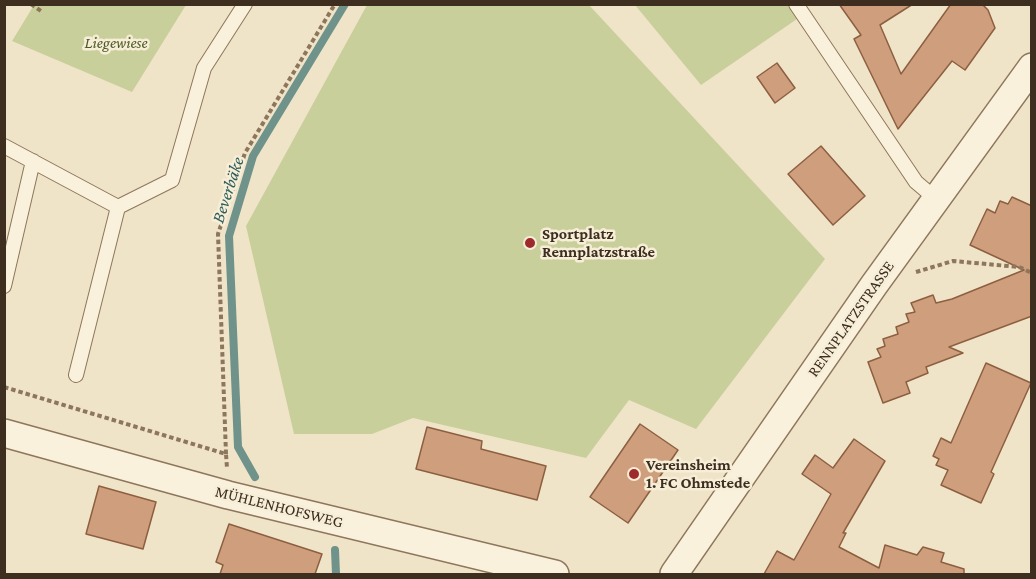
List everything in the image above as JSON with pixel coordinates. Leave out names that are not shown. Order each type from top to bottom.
[{"type":"street","name":"RENNPLATZSTRASSE","points":[[674,574],[936,199],[1032,67]]},
{"type":"street","name":"MÜHLENHOFSWEG","points":[[4,433],[228,495],[555,574]]},
{"type":"lane","points":[[76,375],[118,207],[172,180],[204,68],[245,4]]},
{"type":"lane","points":[[796,4],[916,182],[936,199]]},
{"type":"lane","points":[[4,146],[118,207]]},
{"type":"lane","points":[[4,286],[33,161]]},
{"type":"path","points":[[31,4],[41,11]]},
{"type":"path","points":[[228,495],[218,234],[245,153],[335,4]]},
{"type":"path","points":[[916,265],[910,274],[953,261],[1019,267],[1032,273]]},
{"type":"path","points":[[4,387],[226,454]]},
{"type":"green space","name":"Liegewiese","points":[[34,5],[186,5],[132,92],[12,41]]},
{"type":"green space","name":"Sportplatz Rennplatzstraße","points":[[367,5],[589,5],[825,259],[696,429],[629,400],[586,458],[413,418],[372,434],[294,434],[246,226]]},
{"type":"green space","points":[[635,5],[788,5],[797,19],[701,85]]},
{"type":"building","points":[[839,4],[913,4],[880,25],[901,74],[951,4],[982,4],[988,10],[995,28],[965,70],[952,61],[898,129],[854,39],[861,35]]},
{"type":"building","points":[[777,63],[795,88],[775,103],[757,77]]},
{"type":"building","points":[[821,146],[865,196],[833,225],[788,174]]},
{"type":"building","points":[[1012,197],[1032,206],[1032,316],[949,347],[963,353],[926,367],[928,373],[906,382],[910,393],[883,403],[868,362],[881,357],[877,349],[885,346],[883,339],[898,334],[896,327],[909,322],[906,314],[915,312],[911,303],[933,295],[936,303],[952,299],[1024,270],[970,245],[987,209],[995,213],[1000,201],[1008,204]]},
{"type":"building","points":[[986,363],[1031,383],[991,472],[994,474],[981,503],[941,485],[948,470],[936,465],[939,459],[933,456],[941,438],[951,443]]},
{"type":"building","name":"Vereinsheim 1. FC Ohmstede","points":[[640,424],[678,450],[628,523],[590,497]]},
{"type":"building","points":[[427,427],[482,441],[481,449],[546,466],[537,500],[416,469]]},
{"type":"building","points":[[854,439],[885,461],[843,533],[846,533],[839,547],[879,568],[885,545],[917,555],[923,547],[944,553],[941,562],[964,569],[964,574],[764,574],[777,551],[794,560],[831,494],[802,474],[815,455],[833,468]]},
{"type":"building","points":[[99,486],[156,502],[143,549],[86,534]]},
{"type":"building","points":[[229,524],[322,554],[315,574],[220,574],[223,565],[216,562]]},
{"type":"waterway","name":"Beverbäke","points":[[255,477],[238,447],[229,236],[253,156],[345,4]]},
{"type":"waterway","name":"Beverbäke","points":[[335,550],[336,574]]},
{"type":"place","name":"Sportplatz Rennplatzstraße","points":[[530,243]]},
{"type":"place","name":"Vereinsheim 1. FC Ohmstede","points":[[634,474]]}]
